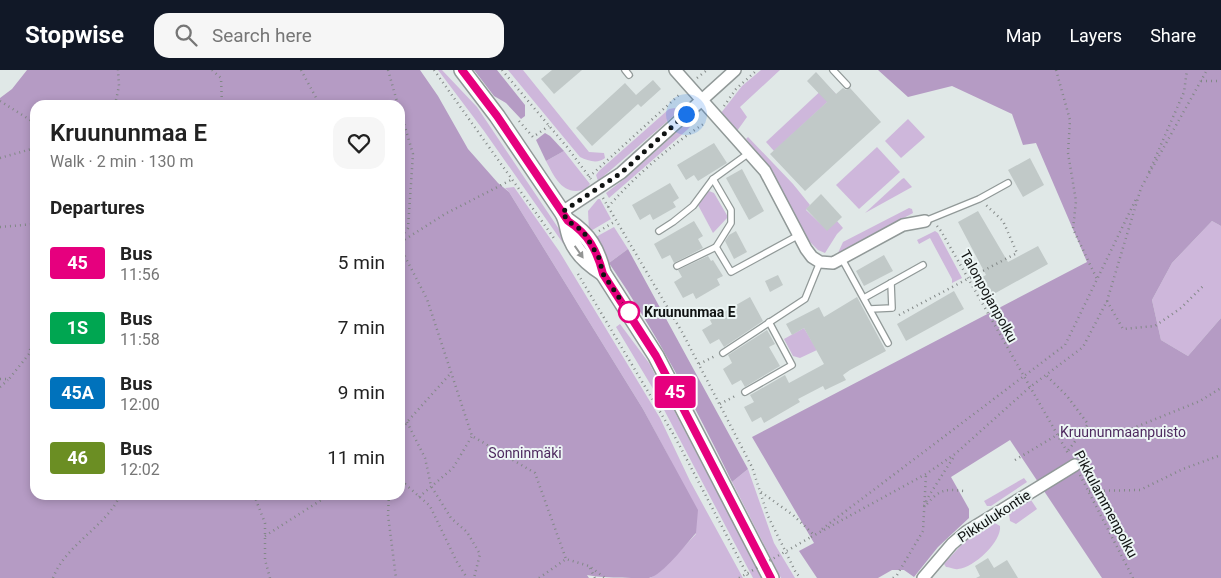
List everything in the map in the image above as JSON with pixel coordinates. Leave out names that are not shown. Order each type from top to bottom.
[{"type":"main road","points":[[462,70],[497,116],[565,217],[570,238],[575,246],[588,264],[603,274],[656,356],[771,578]]},
{"type":"street","points":[[675,70],[765,171],[812,257],[820,262],[833,263],[903,225],[925,221]]},
{"type":"street","points":[[565,217],[621,173],[735,70]]},
{"type":"street","name":"Pikkulukontie","points":[[923,578],[952,544],[966,532],[1075,465]]},
{"type":"lane","points":[[833,70],[846,85]]},
{"type":"lane","points":[[659,231],[674,222],[693,206],[713,179],[750,153]]},
{"type":"lane","points":[[677,266],[716,247],[731,223],[731,210],[713,179]]},
{"type":"lane","points":[[925,221],[979,198],[1008,183]]},
{"type":"lane","points":[[716,247],[731,272],[799,235]]},
{"type":"lane","points":[[842,259],[888,343]]},
{"type":"lane","points":[[723,353],[805,299],[820,262]]},
{"type":"lane","points":[[864,298],[923,265]]},
{"type":"lane","points":[[870,310],[892,308],[891,283]]},
{"type":"lane","points":[[745,392],[792,365],[769,322]]},
{"type":"path","points":[[115,100],[119,86],[118,70]]},
{"type":"path","points":[[212,70],[221,78],[222,100]]},
{"type":"path","points":[[301,70],[317,100]]},
{"type":"path","points":[[388,70],[397,100]]},
{"type":"path","points":[[434,70],[558,244]]},
{"type":"path","points":[[502,70],[549,126],[598,190],[699,364],[752,467],[768,516],[796,573],[801,578]]},
{"type":"path","points":[[589,177],[707,70]]},
{"type":"path","points":[[608,207],[619,194],[680,140],[715,115],[736,89],[757,70]]},
{"type":"path","points":[[1056,70],[1070,120],[1068,153],[1076,201],[1073,229],[1098,279]]},
{"type":"path","points":[[812,536],[1065,346],[1141,188],[1184,92],[1187,70]]},
{"type":"path","points":[[739,578],[926,474],[955,454],[1030,387],[1083,347],[1107,301],[1141,188],[1207,70]]},
{"type":"path","points":[[1201,81],[1221,81]]},
{"type":"path","points":[[0,101],[30,120]]},
{"type":"path","points":[[519,121],[533,137],[549,126]]},
{"type":"path","points":[[405,127],[413,154],[408,228],[405,232]]},
{"type":"path","points":[[0,158],[30,149]]},
{"type":"path","points":[[405,239],[445,214],[513,179]]},
{"type":"path","points":[[892,308],[900,315],[1017,253],[1003,221],[979,198]]},
{"type":"path","name":"Talonpojanpolku","points":[[925,221],[935,225],[941,231],[1030,387]]},
{"type":"path","points":[[0,227],[30,224]]},
{"type":"path","points":[[405,257],[427,299],[472,436],[535,473],[566,559]]},
{"type":"path","points":[[575,269],[597,303],[675,437],[749,578]]},
{"type":"path","points":[[1107,301],[1123,329],[1155,326],[1181,308],[1202,286]]},
{"type":"path","points":[[0,387],[9,379],[30,350]]},
{"type":"path","points":[[699,364],[723,353]]},
{"type":"path","points":[[405,425],[451,373]]},
{"type":"path","points":[[1047,376],[1067,396],[1088,424],[1067,452]]},
{"type":"path","points":[[0,379],[9,379]]},
{"type":"path","name":"Pikkulammenpolku","points":[[1030,387],[1075,465],[1133,578]]},
{"type":"path","points":[[1015,460],[1057,435],[1082,432],[1121,433],[1200,401],[1221,388]]},
{"type":"path","points":[[719,404],[745,392]]},
{"type":"path","points":[[407,422],[425,458],[431,486],[451,518],[467,532],[480,554],[474,578]]},
{"type":"path","points":[[419,497],[452,468],[472,436]]},
{"type":"path","points":[[924,507],[955,454]]},
{"type":"path","points":[[1089,491],[1140,490],[1183,469],[1221,455]]},
{"type":"path","points":[[893,578],[923,531],[926,474]]},
{"type":"path","points":[[405,485],[430,506],[456,562],[467,578]]},
{"type":"path","points":[[924,507],[935,495],[946,490],[964,491]]},
{"type":"path","points":[[760,492],[793,515],[812,536]]},
{"type":"path","points":[[53,578],[56,571],[83,538],[116,506],[118,500]]},
{"type":"path","points":[[256,500],[265,523],[266,560],[270,578]]},
{"type":"path","points":[[265,536],[321,500]]},
{"type":"path","points":[[388,500],[388,515],[396,578]]},
{"type":"path","points":[[566,559],[589,566],[605,578]]},
{"type":"path","points":[[539,578],[566,559]]},
{"type":"path","points":[[589,566],[595,578]]},
{"type":"shaded area","points":[[438,70],[442,70],[477,107],[569,244],[565,246],[484,131]]},
{"type":"shaded area","points":[[508,70],[523,70],[589,152],[604,153],[605,158],[593,161],[580,157]]},
{"type":"shaded area","points":[[761,70],[780,70],[740,107],[747,117],[737,131],[721,113],[742,86]]},
{"type":"shaded area","points":[[827,85],[836,94],[774,151],[766,142]]},
{"type":"shaded area","points":[[675,108],[678,112],[598,181],[596,175],[599,171],[669,109]]},
{"type":"shaded area","points":[[908,119],[925,137],[901,158],[885,141]]},
{"type":"shaded area","points":[[688,122],[690,127],[687,130],[609,198],[606,193],[627,177]]},
{"type":"shaded area","points":[[748,137],[793,184],[810,205],[806,210],[827,230],[837,221],[843,228],[825,253],[818,250],[809,241],[769,166],[746,139]]},
{"type":"shaded area","points":[[877,147],[900,172],[859,209],[836,185]]},
{"type":"shaded area","points":[[564,151],[590,184],[586,189],[578,191],[566,188],[553,174],[546,161]]},
{"type":"shaded area","points":[[904,178],[912,187],[865,213],[902,179]]},
{"type":"shaded area","points":[[514,187],[559,251],[660,418],[690,481],[743,578],[650,578],[662,570],[696,534],[670,459],[643,409],[505,188]]},
{"type":"shaded area","points":[[709,191],[714,193],[728,217],[713,233],[698,205]]},
{"type":"shaded area","points":[[600,199],[611,219],[589,232],[588,211]]},
{"type":"shaded area","points":[[909,208],[912,209],[913,213],[838,253],[843,242]]},
{"type":"shaded area","points":[[1212,221],[1221,226],[1221,318],[1188,356],[1161,340],[1152,300],[1172,263]]},
{"type":"shaded area","points":[[614,227],[628,249],[609,263],[594,238]]},
{"type":"shaded area","points":[[935,231],[938,233],[962,278],[952,283],[952,279],[930,238],[919,244],[917,240]]},
{"type":"shaded area","points":[[620,324],[649,363],[762,578],[753,578],[652,387],[616,327]]},
{"type":"shaded area","points":[[804,328],[817,350],[800,358],[793,356],[784,339]]},
{"type":"shaded area","points":[[748,469],[774,543],[795,578],[781,578],[732,482]]},
{"type":"shaded area","points":[[1024,478],[1027,482],[991,506],[987,506],[984,501]]},
{"type":"shaded area","points":[[1031,500],[1037,509],[1016,524],[1010,521],[1009,514]]},
{"type":"shaded area","points":[[993,522],[1000,526],[999,532],[997,539],[986,553],[972,564],[964,567],[957,569],[946,567],[944,564],[965,541]]},
{"type":"green space","name":"Sonninmäki","points":[[27,70],[420,70],[438,96],[468,149],[498,183],[509,192],[643,409],[698,510],[696,533],[661,571],[649,578],[587,575],[589,578],[0,578],[0,98],[12,89]]},
{"type":"green space","points":[[474,70],[497,70],[525,105],[525,116],[521,119],[506,103],[494,96]]},
{"type":"green space","name":"Kruununmaanpuisto","points":[[878,70],[1221,70],[1221,226],[1212,221],[1172,263],[1152,300],[1161,340],[1188,356],[1221,318],[1221,578],[1102,578],[1010,440],[951,477],[969,509],[969,518],[938,547],[914,577],[904,570],[892,570],[878,578],[817,578],[799,551],[814,543],[752,437],[1087,262],[1036,143],[1023,145],[1012,114],[952,86],[908,97]]},
{"type":"green space","points":[[545,133],[564,151],[546,161],[536,140]]},
{"type":"green space","points":[[628,249],[748,469],[732,482],[674,370],[643,316],[609,263]]},
{"type":"building","points":[[552,70],[582,70],[554,94],[541,79]]},
{"type":"building","points":[[816,72],[836,94],[843,88],[846,90],[850,88],[881,122],[805,191],[770,154],[827,102],[807,81]]},
{"type":"building","points":[[653,80],[661,89],[641,107],[638,104],[592,146],[576,128],[625,83],[636,95]]},
{"type":"building","points":[[714,143],[727,163],[698,181],[694,175],[686,180],[677,165]]},
{"type":"building","points":[[1030,158],[1044,185],[1023,197],[1008,170]]},
{"type":"building","points":[[742,169],[764,211],[749,220],[726,178]]},
{"type":"building","points":[[670,183],[679,198],[673,202],[676,207],[653,220],[650,214],[640,220],[632,205]]},
{"type":"building","points":[[821,194],[842,217],[827,231],[806,209]]},
{"type":"building","points":[[978,211],[1008,262],[1038,246],[1048,264],[992,295],[982,277],[986,275],[958,222]]},
{"type":"building","points":[[694,221],[703,236],[698,239],[703,248],[674,263],[670,255],[662,259],[654,244]]},
{"type":"building","points":[[736,231],[747,252],[734,259],[725,241],[729,235]]},
{"type":"building","points":[[884,255],[893,271],[864,286],[856,271]]},
{"type":"building","points":[[708,256],[711,261],[713,260],[723,276],[717,279],[720,285],[696,299],[693,293],[683,298],[674,282],[682,277],[678,270]]},
{"type":"building","points":[[778,275],[783,285],[770,292],[765,281]]},
{"type":"building","points":[[954,291],[964,309],[906,341],[897,324]]},
{"type":"building","points":[[750,297],[763,321],[724,347],[719,339],[710,344],[702,330],[712,324],[710,320]]},
{"type":"building","points":[[857,297],[886,351],[843,375],[846,380],[825,390],[823,386],[798,399],[800,402],[764,423],[761,417],[752,422],[744,407],[754,402],[750,395],[785,375],[789,383],[824,364],[804,328],[792,335],[786,324],[819,307],[824,317]]},
{"type":"building","points":[[767,330],[775,344],[769,347],[780,366],[745,387],[741,380],[732,385],[723,369],[732,363],[728,355]]},
{"type":"building","points":[[988,558],[994,568],[1007,560],[1018,578],[976,578],[980,576],[975,566]]},
{"type":"bus line","name":"45","points":[[462,70],[497,116],[568,221],[583,231],[599,258],[603,274],[620,297],[656,356],[771,578]]},
{"type":"place","name":"Kruununmaa E","points":[[629,312]]},
{"type":"route","points":[[629,312],[603,274],[599,258],[583,231],[568,221],[562,212],[621,173],[686,114]]}]
